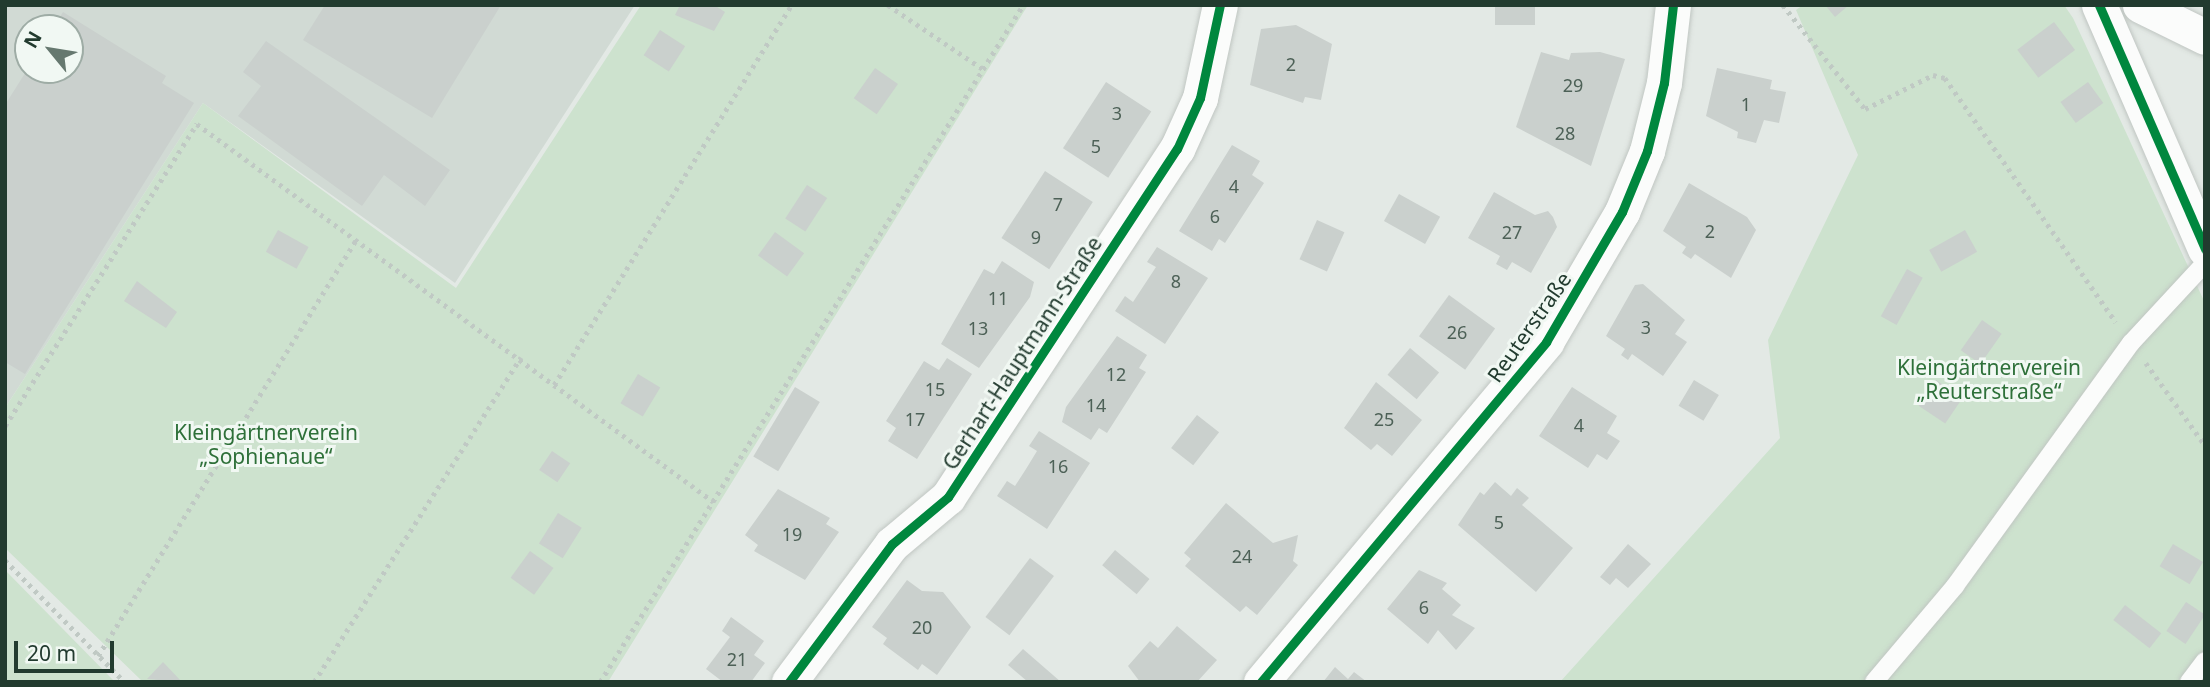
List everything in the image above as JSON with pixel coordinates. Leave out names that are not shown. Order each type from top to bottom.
[{"type":"street","name":"Gerhart-Hauptmann-Straße","points":[[789,682],[892,544],[948,496],[1177,149],[1200,98],[1220,5]]},
{"type":"street","name":"Reuterstraße","points":[[1261,682],[1546,342],[1622,212],[1647,151],[1664,83],[1673,5]]},
{"type":"street","points":[[2099,5],[2205,249]]},
{"type":"street","points":[[2140,5],[2205,37]]},
{"type":"lane","points":[[1874,682],[1955,586],[2131,344],[2205,263]]},
{"type":"lane","points":[[2189,682],[2205,661]]},
{"type":"path","points":[[554,385],[791,5]]},
{"type":"path","points":[[888,5],[983,69]]},
{"type":"path","points":[[600,682],[1023,5]]},
{"type":"path","points":[[1783,5],[1865,109],[1933,75],[1945,78],[2205,445]]},
{"type":"path","points":[[5,426],[197,124],[521,357],[554,385],[714,502]]},
{"type":"path","points":[[98,656],[357,238]]},
{"type":"path","points":[[314,682],[521,357]]},
{"type":"path","points":[[5,560],[125,682]]},
{"type":"shaded area","points":[[5,5],[635,5],[455,283],[203,103],[5,408]]},
{"type":"green space","name":"Kleingärtnerverein „Sophienaue“","points":[[641,5],[1028,5],[608,682],[143,682],[5,548],[5,408],[203,103],[456,288]]},
{"type":"green space","name":"Kleingärtnerverein „Reuterstraße“","points":[[1803,5],[2064,5],[2073,18],[2205,303],[2205,658],[2187,682],[1560,682],[1780,438],[1768,340],[1858,155],[1796,10]]},
{"type":"green space","points":[[5,570],[115,682],[5,682]]},
{"type":"building","points":[[325,5],[501,5],[432,118],[303,40]]},
{"type":"building","points":[[680,5],[714,5],[725,12],[714,31],[675,15]]},
{"type":"building","points":[[1495,5],[1535,5],[1535,25],[1495,25]]},
{"type":"building","points":[[1825,5],[1849,5],[1835,17]]},
{"type":"building","points":[[2054,22],[2075,50],[2038,78],[2017,50]]},
{"type":"building","points":[[84,25],[166,76],[162,83],[194,103],[25,374],[5,362],[5,105],[18,84],[84,84]]},
{"type":"building","points":[[1296,25],[1332,44],[1321,100],[1305,97],[1303,103],[1250,85],[1261,29]]},
{"type":"building","points":[[660,30],[685,46],[669,71],[644,55]]},
{"type":"building","points":[[266,41],[450,170],[425,206],[384,175],[362,206],[238,116],[261,86],[243,72]]},
{"type":"building","points":[[1541,52],[1569,60],[1571,53],[1600,52],[1625,59],[1591,166],[1516,127]]},
{"type":"building","points":[[875,68],[898,84],[877,114],[854,98]]},
{"type":"building","points":[[1717,68],[1772,80],[1770,89],[1786,92],[1779,123],[1764,120],[1756,143],[1737,138],[1738,132],[1706,116]]},
{"type":"building","points":[[1106,82],[1151,111],[1108,178],[1063,148]]},
{"type":"building","points":[[2088,82],[2103,103],[2076,123],[2060,102]]},
{"type":"building","points":[[1232,145],[1260,161],[1252,175],[1264,183],[1225,243],[1219,239],[1212,251],[1179,231]]},
{"type":"building","points":[[1045,171],[1093,202],[1049,269],[1001,238]]},
{"type":"building","points":[[1689,183],[1747,217],[1756,230],[1731,278],[1695,254],[1691,259],[1682,253],[1686,247],[1663,231]]},
{"type":"building","points":[[807,185],[827,198],[805,232],[785,219]]},
{"type":"building","points":[[1494,192],[1535,215],[1548,211],[1553,217],[1557,227],[1531,273],[1512,262],[1507,270],[1496,264],[1500,256],[1468,238]]},
{"type":"building","points":[[1399,194],[1440,217],[1425,244],[1384,221]]},
{"type":"building","points":[[1317,220],[1344,232],[1327,271],[1300,259]]},
{"type":"building","points":[[278,230],[309,247],[296,269],[266,252]]},
{"type":"building","points":[[1965,230],[1977,252],[1941,272],[1929,250]]},
{"type":"building","points":[[775,232],[804,253],[787,277],[758,255]]},
{"type":"building","points":[[1157,247],[1208,278],[1165,344],[1115,311],[1125,296],[1133,302],[1156,267],[1147,262]]},
{"type":"building","points":[[1002,261],[1034,282],[1030,297],[979,368],[941,344],[984,269],[994,274]]},
{"type":"building","points":[[1907,269],[1923,278],[1897,325],[1881,316]]},
{"type":"building","points":[[137,281],[177,312],[166,328],[124,301]]},
{"type":"building","points":[[1643,284],[1685,320],[1675,334],[1687,342],[1663,376],[1632,354],[1628,360],[1621,355],[1625,349],[1606,336],[1635,285]]},
{"type":"building","points":[[1449,295],[1495,329],[1465,370],[1419,336]]},
{"type":"building","points":[[1982,320],[2002,334],[1980,364],[1961,350]]},
{"type":"building","points":[[1117,336],[1147,355],[1139,368],[1146,372],[1107,433],[1099,428],[1091,440],[1062,422],[1066,407]]},
{"type":"building","points":[[1410,348],[1439,372],[1417,399],[1388,375]]},
{"type":"building","points":[[947,358],[972,374],[917,459],[888,441],[896,428],[886,421],[924,361],[939,370]]},
{"type":"building","points":[[638,374],[660,387],[643,417],[620,403]]},
{"type":"building","points":[[1694,380],[1719,395],[1703,421],[1679,406]]},
{"type":"building","points":[[1936,380],[1963,398],[1945,424],[1919,406]]},
{"type":"building","points":[[1376,382],[1422,420],[1392,456],[1377,444],[1371,450],[1344,428]]},
{"type":"building","points":[[795,387],[820,402],[778,471],[753,456]]},
{"type":"building","points":[[1572,387],[1617,416],[1607,433],[1620,441],[1607,460],[1597,454],[1588,468],[1539,436]]},
{"type":"building","points":[[1197,415],[1219,432],[1193,465],[1171,448]]},
{"type":"building","points":[[1039,431],[1090,463],[1047,529],[997,496],[1007,481],[1015,486],[1026,469],[1037,451],[1029,446]]},
{"type":"building","points":[[552,451],[570,463],[557,482],[539,470]]},
{"type":"building","points":[[1495,482],[1511,496],[1517,488],[1529,498],[1522,505],[1573,548],[1536,592],[1458,525],[1480,492],[1484,495]]},
{"type":"building","points":[[778,489],[830,518],[826,524],[839,532],[805,580],[754,551],[758,545],[745,535]]},
{"type":"building","points":[[1226,503],[1273,543],[1298,535],[1293,561],[1298,565],[1257,615],[1246,606],[1240,612],[1185,566],[1191,559],[1184,553]]},
{"type":"building","points":[[558,513],[582,528],[563,558],[539,544]]},
{"type":"building","points":[[1628,544],[1651,564],[1628,588],[1616,578],[1610,585],[1600,577]]},
{"type":"building","points":[[2173,544],[2203,562],[2190,584],[2160,566]]},
{"type":"building","points":[[1115,550],[1149,579],[1137,594],[1102,565]]},
{"type":"building","points":[[530,551],[553,568],[534,595],[511,578]]},
{"type":"building","points":[[1030,558],[1054,576],[1009,635],[985,617]]},
{"type":"building","points":[[1419,570],[1447,583],[1442,589],[1461,605],[1452,615],[1475,628],[1456,650],[1438,630],[1428,644],[1387,609]]},
{"type":"building","points":[[907,580],[922,591],[943,592],[971,627],[937,675],[922,664],[918,670],[883,644],[887,638],[872,627]]},
{"type":"building","points":[[2186,602],[2205,615],[2185,644],[2166,631]]},
{"type":"building","points":[[2125,605],[2161,633],[2150,648],[2113,620]]},
{"type":"building","points":[[731,617],[764,641],[754,655],[765,663],[751,682],[723,682],[706,669],[730,637],[722,631]]},
{"type":"building","points":[[1177,626],[1217,660],[1197,682],[1140,682],[1128,666],[1150,641],[1158,648]]},
{"type":"building","points":[[1023,649],[1061,682],[1028,682],[1008,665]]},
{"type":"building","points":[[163,662],[182,682],[147,679]]},
{"type":"building","points":[[1335,667],[1348,679],[1354,672],[1367,682],[1323,682]]},
{"type":"cycle path","points":[[789,682],[892,544],[948,497],[1177,149],[1200,98],[1220,5]]},
{"type":"cycle path","points":[[1261,682],[1546,342],[1622,212],[1647,151],[1664,83],[1673,5]]},
{"type":"cycle path","points":[[2099,5],[2205,249]]}]
